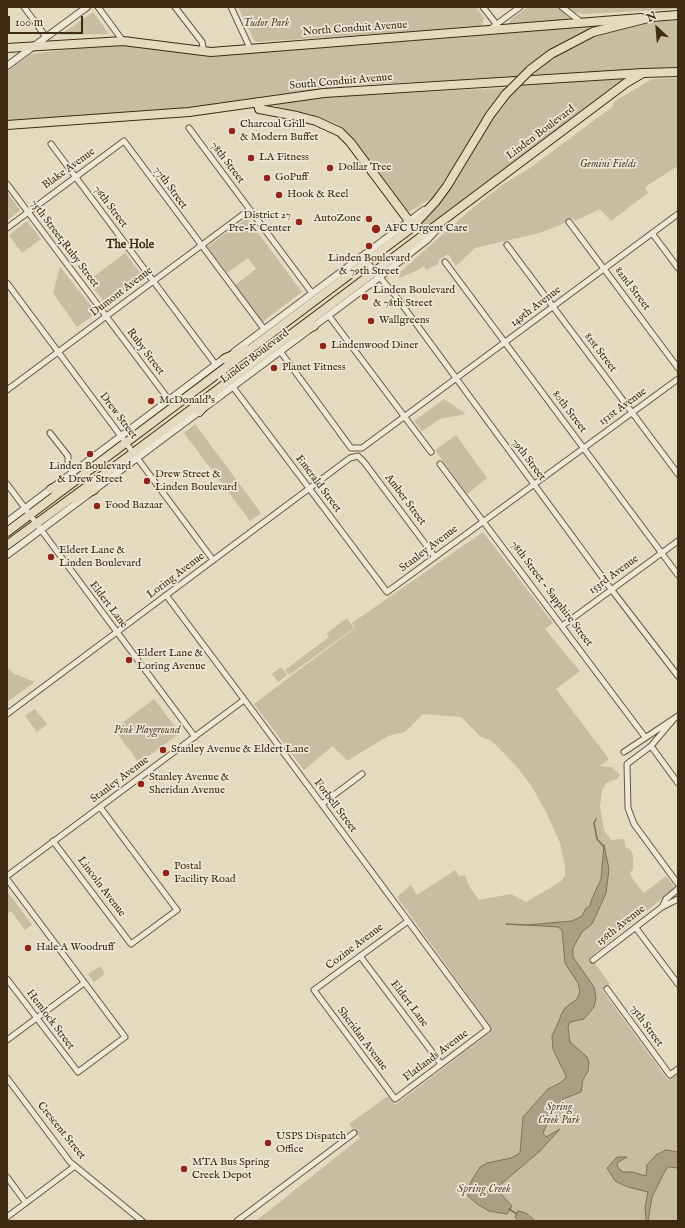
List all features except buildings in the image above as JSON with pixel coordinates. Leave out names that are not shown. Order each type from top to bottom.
[{"type":"main road","name":"North Conduit Avenue","points":[[7,48],[123,41],[204,52],[488,30],[498,27],[678,15]]},
{"type":"main road","name":"Linden Boulevard","points":[[7,532],[27,512],[84,474],[123,439],[262,341],[411,223],[436,201],[447,186],[490,115],[506,94],[530,70],[558,50],[593,32],[652,17]]},
{"type":"main road","name":"South Conduit Avenue","points":[[7,125],[189,112],[258,105],[324,93],[678,72]]},
{"type":"main road","name":"Linden Boulevard","points":[[7,545],[38,527],[61,505],[135,456],[229,385],[282,340],[377,274],[453,212],[630,80],[643,73]]},
{"type":"main road","points":[[258,105],[310,120],[340,132],[359,154],[411,223]]},
{"type":"main road","points":[[282,340],[314,326]]},
{"type":"main road","points":[[224,359],[262,341]]},
{"type":"main road","points":[[199,412],[229,385]]},
{"type":"main road","points":[[51,489],[84,474]]},
{"type":"main road","points":[[61,505],[94,490]]},
{"type":"street","points":[[24,7],[46,37]]},
{"type":"street","points":[[7,66],[87,7]]},
{"type":"street","points":[[98,7],[123,41]]},
{"type":"street","points":[[176,7],[202,42],[204,52]]},
{"type":"street","points":[[231,7],[250,48]]},
{"type":"street","points":[[484,7],[498,27],[520,7]]},
{"type":"street","points":[[562,7],[581,22]]},
{"type":"street","name":"78th Street","points":[[189,128],[249,210]]},
{"type":"street","name":"Blake Avenue","points":[[7,228],[124,141]]},
{"type":"street","name":"77th Street","points":[[124,141],[201,246]]},
{"type":"street","name":"76th Street","points":[[51,144],[153,281]]},
{"type":"street","name":"75th Street;Ruby Street","points":[[7,184],[106,316]]},
{"type":"street","points":[[249,210],[312,293]]},
{"type":"street","name":"Dumont Avenue","points":[[8,387],[58,352],[249,210]]},
{"type":"street","name":"149th Avenue","points":[[406,416],[678,214]]},
{"type":"street","name":"82nd Street","points":[[569,222],[678,368]]},
{"type":"street","points":[[652,233],[678,268]]},
{"type":"street","name":"81st Street","points":[[507,245],[678,474]]},
{"type":"street","points":[[201,246],[264,329]]},
{"type":"street","name":"Linden Boulevard","points":[[7,522],[27,512],[51,489],[74,471],[123,439],[168,400],[312,293],[365,260]]},
{"type":"street","name":"79th Street","points":[[365,260],[456,379],[611,589],[678,676]]},
{"type":"street","name":"80th Street","points":[[445,262],[678,575]]},
{"type":"street","name":"Linden Boulevard","points":[[229,385],[280,351],[328,316],[377,274]]},
{"type":"street","points":[[153,281],[216,365]]},
{"type":"street","name":"Drew Street","points":[[7,283],[213,560]]},
{"type":"street","name":"Ruby Street","points":[[106,316],[168,400]]},
{"type":"street","points":[[328,316],[406,416],[431,452]]},
{"type":"street","points":[[280,351],[351,448],[362,448],[406,416]]},
{"type":"street","name":"151st Avenue","points":[[483,521],[678,379]]},
{"type":"street","name":"Emerald Street","points":[[229,385],[387,592]]},
{"type":"street","name":"Linden Boulevard","points":[[7,555],[38,527],[94,490],[135,456],[199,412]]},
{"type":"street","points":[[50,433],[68,456],[68,463],[74,471]]},
{"type":"street","name":"Loring Avenue","points":[[7,714],[350,458],[358,456]]},
{"type":"street","name":"Amber Street","points":[[358,456],[435,557]]},
{"type":"street","name":"78th Street - Sapphire Street","points":[[440,464],[645,737]]},
{"type":"street","name":"Eldert Lane","points":[[7,484],[195,737]]},
{"type":"street","name":"Stanley Avenue","points":[[387,592],[483,521]]},
{"type":"street","name":"153rd Avenue","points":[[562,626],[678,541]]},
{"type":"street","name":"Forbell Street","points":[[166,595],[488,1029]]},
{"type":"street","name":"Stanley Avenue","points":[[7,878],[244,700]]},
{"type":"street","points":[[624,752],[678,716]]},
{"type":"street","points":[[673,720],[651,746],[627,764],[628,808],[634,824],[678,884]]},
{"type":"street","points":[[651,746],[678,784]]},
{"type":"street","points":[[322,804],[362,774]]},
{"type":"street","name":"Lincoln Avenue","points":[[54,842],[131,944],[177,910],[100,807]]},
{"type":"street","points":[[7,878],[84,982],[7,1040]]},
{"type":"street","name":"156th Avenue","points":[[662,907],[666,899],[678,889]]},
{"type":"street","name":"156th Avenue","points":[[593,960],[662,907],[678,899]]},
{"type":"street","name":"Cozine Avenue","points":[[314,990],[408,920]]},
{"type":"street","points":[[636,928],[678,984]]},
{"type":"street","name":"Eldert Lane","points":[[360,956],[441,1064]]},
{"type":"street","name":"Hemlock Street","points":[[7,979],[78,1072],[125,1037],[84,982]]},
{"type":"street","name":"75th Street","points":[[607,989],[670,1075],[678,1069]]},
{"type":"street","name":"Sheridan Avenue","points":[[314,990],[395,1099]]},
{"type":"street","name":"Flatlands Avenue","points":[[395,1099],[488,1029]]},
{"type":"street","name":"Crescent Street","points":[[7,1078],[70,1162],[142,1221]]},
{"type":"street","points":[[237,1221],[354,1133]]},
{"type":"street","points":[[7,1217],[75,1166]]},
{"type":"street","points":[[7,1177],[26,1203]]},
{"type":"green space","name":"Tudor Park","points":[[238,7],[476,7],[484,18],[481,27],[255,42]]},
{"type":"green space","points":[[528,7],[560,7],[570,19],[509,25],[510,20]]},
{"type":"green space","points":[[568,7],[678,7],[678,9],[585,14],[571,12]]},
{"type":"green space","points":[[93,12],[109,34],[60,35]]},
{"type":"green space","points":[[678,20],[678,67],[533,75],[553,57],[595,35],[617,28],[650,22]]},
{"type":"green space","points":[[601,25],[601,27],[549,52],[516,77],[355,85],[272,95],[193,108],[7,122],[7,72],[31,54],[106,45],[133,46],[211,56]]},
{"type":"green space","name":"Gemini Fields","points":[[678,78],[678,166],[648,185],[645,188],[648,193],[611,221],[600,209],[575,221],[572,218],[565,223],[539,233],[475,248],[456,266],[448,254],[439,260],[438,264],[426,270],[424,266],[399,278],[400,272],[469,211],[502,185],[530,168],[612,107],[615,101],[652,79]]},
{"type":"green space","points":[[624,79],[422,231],[418,227],[439,203],[507,98],[521,85]]},
{"type":"green space","points":[[505,88],[488,111],[461,156],[432,198],[409,212],[348,132],[335,123],[311,114],[276,106],[277,103],[318,97]]},
{"type":"green space","points":[[7,192],[20,210],[7,221]]},
{"type":"green space","points":[[247,218],[302,292],[262,322],[235,285],[256,269],[248,258],[227,273],[207,247]]},
{"type":"green space","points":[[27,221],[41,239],[22,253],[9,235]]},
{"type":"green space","points":[[125,253],[144,278],[107,306],[88,281]]},
{"type":"green space","points":[[60,267],[97,313],[77,327],[53,293]]},
{"type":"green space","points":[[444,399],[466,414],[440,419],[422,431],[414,421]]},
{"type":"green space","points":[[195,424],[261,513],[250,521],[184,433]]},
{"type":"green space","points":[[456,435],[487,478],[467,494],[435,450]]},
{"type":"green space","name":"Spring Creek Park","points":[[483,532],[553,623],[545,629],[580,671],[556,689],[609,759],[600,766],[612,767],[620,775],[617,779],[606,783],[602,791],[600,807],[604,830],[611,840],[624,839],[626,848],[630,849],[633,855],[633,870],[630,872],[632,878],[644,893],[666,876],[675,888],[590,957],[610,984],[602,990],[668,1080],[678,1074],[678,1221],[256,1221],[360,1138],[349,1124],[388,1096],[395,1105],[493,1030],[397,897],[411,885],[417,895],[455,870],[459,876],[465,875],[469,886],[479,900],[511,894],[526,902],[560,882],[565,876],[565,866],[560,843],[546,812],[531,785],[516,766],[495,744],[490,740],[481,737],[461,717],[423,714],[405,732],[388,736],[347,761],[333,746],[304,770],[254,704],[355,628],[352,623]]},
{"type":"green space","points":[[347,618],[354,628],[289,675],[285,670],[329,637],[327,633]]},
{"type":"green space","points":[[7,667],[14,674],[35,682],[7,702]]},
{"type":"green space","points":[[281,667],[287,675],[278,682],[272,674]]},
{"type":"green space","name":"Pink Playground","points":[[154,699],[180,733],[139,763],[114,729]]},
{"type":"green space","points":[[35,709],[47,724],[37,732],[25,716]]},
{"type":"green space","points":[[7,891],[32,925],[25,930],[11,911],[7,914]]},
{"type":"green space","points":[[100,966],[105,974],[94,982],[88,974]]},
{"type":"water","name":"Spring Creek","points":[[604,845],[609,869],[606,893],[592,924],[582,932],[573,948],[573,957],[594,987],[596,998],[594,1007],[584,1019],[570,1022],[568,1027],[570,1042],[587,1057],[589,1062],[588,1071],[583,1080],[581,1092],[563,1099],[554,1108],[543,1133],[546,1137],[560,1129],[540,1151],[500,1185],[499,1189],[501,1194],[512,1206],[507,1214],[489,1211],[477,1204],[468,1196],[469,1187],[480,1167],[487,1163],[511,1158],[520,1153],[523,1117],[548,1089],[566,1078],[553,1049],[552,1036],[565,1008],[577,999],[580,992],[578,983],[565,963],[562,930],[558,927],[526,925],[572,921],[582,916],[586,908],[590,906],[601,879]]},
{"type":"water","points":[[666,1150],[678,1152],[678,1168],[669,1167],[666,1169],[652,1197],[648,1221],[646,1221],[645,1207],[648,1192],[628,1187],[615,1181],[607,1168],[617,1157],[627,1157],[617,1163],[618,1168],[623,1172],[632,1172],[646,1176],[647,1165],[656,1155]]},
{"type":"water","name":"Spring Creek","points":[[518,1211],[526,1213],[535,1221],[518,1221],[515,1217]]},
{"type":"waterway","name":"Spring Creek","points":[[596,819],[594,823],[597,839],[604,847]]},
{"type":"waterway","name":"Spring Creek","points":[[506,924],[526,925]]},
{"type":"waterway","name":"Spring Creek","points":[[509,1209],[517,1214]]},
{"type":"place","name":"Charcoal Grill & Modern Buffet","points":[[232,131]]},
{"type":"place","name":"LA Fitness","points":[[251,158]]},
{"type":"place","name":"Dollar Tree","points":[[330,168]]},
{"type":"place","name":"GoPuff","points":[[267,178]]},
{"type":"place","name":"Hook & Reel","points":[[279,195]]},
{"type":"place","name":"AutoZone","points":[[369,219]]},
{"type":"place","name":"District 27 Pre-K Center","points":[[299,222]]},
{"type":"place","name":"AFC Urgent Care","points":[[376,229]]},
{"type":"place","name":"Linden Boulevard & 79th Street","points":[[369,246]]},
{"type":"place","name":"Linden Boulevard & 78th Street","points":[[365,297]]},
{"type":"place","name":"Wallgreens","points":[[371,321]]},
{"type":"place","name":"Lindenwood Diner","points":[[323,346]]},
{"type":"place","name":"Planet Fitness","points":[[274,368]]},
{"type":"place","name":"McDonald's","points":[[151,401]]},
{"type":"place","name":"Linden Boulevard & Drew Street","points":[[90,454]]},
{"type":"place","name":"Drew Street & Linden Boulevard","points":[[147,481]]},
{"type":"place","name":"Food Bazaar","points":[[97,506]]},
{"type":"place","name":"Eldert Lane & Linden Boulevard","points":[[51,557]]},
{"type":"place","name":"Eldert Lane & Loring Avenue","points":[[129,660]]},
{"type":"place","name":"Stanley Avenue & Eldert Lane","points":[[163,750]]},
{"type":"place","name":"Stanley Avenue & Sheridan Avenue","points":[[141,784]]},
{"type":"place","name":"Postal Facility Road","points":[[166,873]]},
{"type":"place","name":"Hale A Woodruff","points":[[28,948]]},
{"type":"place","name":"USPS Dispatch Office","points":[[268,1143]]},
{"type":"place","name":"MTA Bus Spring Creek Depot","points":[[184,1169]]},
{"type":"district","name":"The Hole","points":[[130,246]]}]
